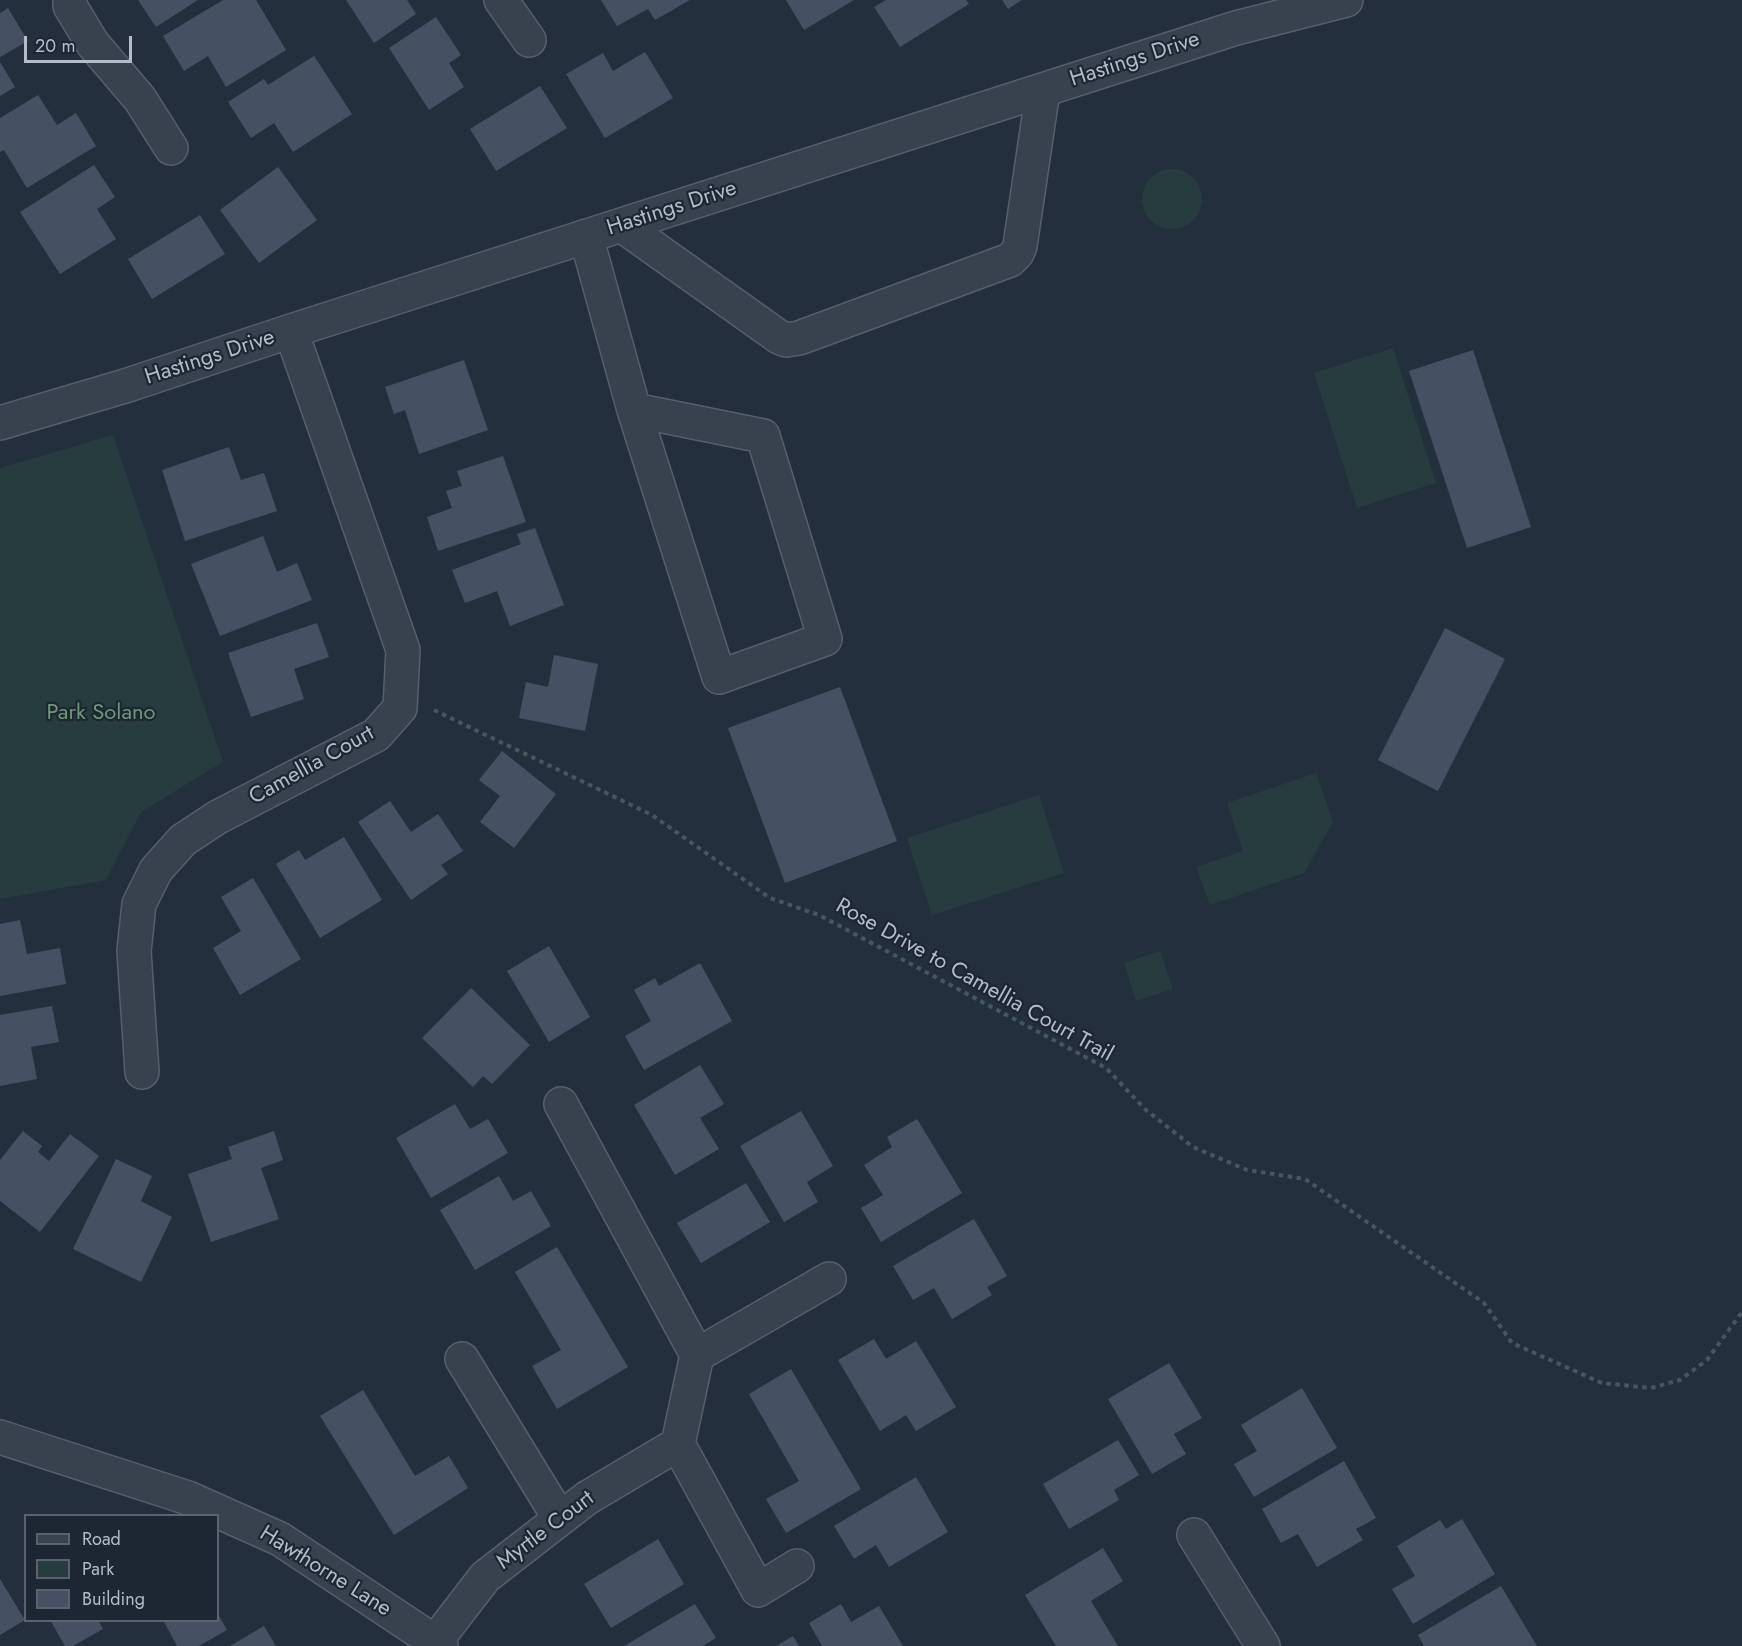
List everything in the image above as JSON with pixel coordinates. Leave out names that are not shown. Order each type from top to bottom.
[{"type":"street","points":[[70,0],[70,6],[93,44],[140,99],[171,148]]},
{"type":"street","points":[[501,0],[529,40]]},
{"type":"street","name":"Hastings Drive","points":[[0,423],[125,386],[1236,28],[1346,0]]},
{"type":"street","points":[[624,225],[779,337],[786,340],[799,338],[1010,260],[1017,253],[1020,246],[1043,90]]},
{"type":"street","points":[[586,236],[634,410],[719,677],[825,639],[763,436],[634,410]]},
{"type":"street","name":"Camellia Court","points":[[142,1072],[134,951],[139,904],[156,870],[183,840],[218,817],[376,735],[400,708],[403,650],[291,331]]},
{"type":"street","points":[[561,1104],[697,1355],[678,1444],[758,1590],[797,1566]]},
{"type":"street","points":[[697,1355],[829,1279]]},
{"type":"street","points":[[462,1359],[560,1519]]},
{"type":"street","name":"Hawthorne Lane","points":[[0,1437],[188,1498],[280,1539],[438,1644]]},
{"type":"street","name":"Myrtle Court","points":[[438,1644],[485,1577],[587,1498],[678,1444]]},
{"type":"street","points":[[1194,1535],[1263,1646]]},
{"type":"path","name":"Rose Drive to Camellia Court Trail","points":[[401,694],[652,815],[770,898],[819,915],[1106,1068],[1146,1110],[1193,1147],[1247,1170],[1305,1179],[1484,1303],[1512,1343],[1602,1383],[1651,1388],[1680,1380],[1707,1360],[1742,1312]]},
{"type":"green space","points":[[1172,169],[1189,174],[1197,182],[1202,199],[1197,216],[1189,224],[1172,229],[1155,224],[1147,216],[1142,199],[1147,182],[1155,174]]},
{"type":"green space","points":[[1393,348],[1436,483],[1357,508],[1314,373]]},
{"type":"green space","name":"Park Solano","points":[[113,435],[223,762],[141,812],[106,880],[0,899],[0,468]]},
{"type":"green space","points":[[1316,773],[1333,822],[1304,873],[1210,905],[1196,867],[1243,851],[1227,803]]},
{"type":"green space","points":[[1039,795],[1064,873],[932,915],[907,838]]},
{"type":"green space","points":[[1160,951],[1173,989],[1136,1001],[1124,963]]},
{"type":"building","points":[[138,0],[198,0],[156,27]]},
{"type":"building","points":[[223,0],[256,0],[286,50],[226,87],[208,56],[184,71],[163,36]]},
{"type":"building","points":[[346,0],[407,0],[416,14],[374,43]]},
{"type":"building","points":[[601,0],[690,0],[655,20],[648,9],[617,26]]},
{"type":"building","points":[[786,0],[854,0],[804,30]]},
{"type":"building","points":[[886,0],[966,0],[969,4],[900,47],[874,7]]},
{"type":"building","points":[[1002,0],[1022,0],[1008,9]]},
{"type":"building","points":[[8,8],[28,41],[0,57],[0,13]]},
{"type":"building","points":[[436,17],[461,55],[449,63],[464,87],[429,110],[389,48]]},
{"type":"building","points":[[645,52],[673,98],[605,138],[566,74],[603,53],[613,71]]},
{"type":"building","points":[[314,56],[352,114],[293,152],[274,123],[251,138],[228,102],[264,79],[268,85]]},
{"type":"building","points":[[0,62],[15,87],[0,96]]},
{"type":"building","points":[[540,86],[567,128],[496,171],[470,129]]},
{"type":"building","points":[[38,95],[57,125],[76,113],[96,146],[27,188],[4,150],[0,152],[0,118]]},
{"type":"building","points":[[94,165],[115,197],[97,209],[116,239],[60,274],[20,212]]},
{"type":"building","points":[[278,167],[317,220],[259,263],[220,210]]},
{"type":"building","points":[[200,215],[225,254],[152,299],[128,259]]},
{"type":"building","points":[[1473,350],[1531,527],[1467,548],[1409,371]]},
{"type":"building","points":[[464,360],[488,430],[419,454],[405,410],[394,414],[385,387]]},
{"type":"building","points":[[229,447],[241,480],[264,473],[277,511],[185,541],[162,470]]},
{"type":"building","points":[[503,456],[526,522],[438,551],[427,517],[452,508],[446,491],[462,486],[457,471]]},
{"type":"building","points":[[535,528],[564,605],[510,626],[497,591],[465,603],[452,570],[521,544],[517,534]]},
{"type":"building","points":[[263,536],[277,572],[297,563],[312,600],[220,636],[191,564]]},
{"type":"building","points":[[317,623],[329,657],[294,669],[304,699],[251,717],[228,653]]},
{"type":"building","points":[[1445,628],[1505,659],[1438,791],[1378,760]]},
{"type":"building","points":[[554,655],[598,664],[585,731],[519,718],[526,682],[548,687]]},
{"type":"building","points":[[840,687],[897,841],[785,883],[728,728]]},
{"type":"building","points":[[502,751],[556,794],[514,848],[480,822],[500,796],[479,780]]},
{"type":"building","points":[[390,801],[411,832],[438,814],[463,851],[441,865],[448,874],[411,900],[358,822]]},
{"type":"building","points":[[344,837],[382,900],[320,938],[276,864],[299,850],[305,860]]},
{"type":"building","points":[[253,878],[301,959],[240,995],[213,948],[241,931],[221,897]]},
{"type":"building","points":[[20,920],[27,954],[60,948],[66,984],[0,996],[0,924]]},
{"type":"building","points":[[549,946],[590,1017],[549,1042],[507,971]]},
{"type":"building","points":[[700,963],[732,1021],[644,1070],[625,1036],[651,1021],[634,990],[655,978],[659,986]]},
{"type":"building","points":[[471,988],[530,1045],[492,1084],[483,1076],[473,1087],[422,1038]]},
{"type":"building","points":[[52,1006],[59,1042],[31,1047],[37,1079],[0,1086],[0,1015]]},
{"type":"building","points":[[700,1065],[724,1104],[700,1118],[719,1149],[675,1175],[634,1105]]},
{"type":"building","points":[[455,1104],[470,1129],[488,1119],[508,1153],[431,1198],[396,1138]]},
{"type":"building","points":[[801,1111],[833,1166],[807,1182],[818,1202],[784,1222],[740,1146]]},
{"type":"building","points":[[917,1119],[962,1193],[881,1242],[861,1208],[883,1195],[864,1165],[892,1147],[887,1137]]},
{"type":"building","points":[[23,1131],[42,1146],[38,1152],[49,1161],[70,1134],[99,1156],[40,1232],[0,1201],[0,1160]]},
{"type":"building","points":[[274,1131],[283,1160],[261,1168],[279,1219],[211,1242],[188,1174],[232,1159],[228,1147]]},
{"type":"building","points":[[116,1159],[152,1176],[141,1201],[172,1217],[141,1282],[73,1249]]},
{"type":"building","points":[[499,1176],[513,1201],[531,1191],[551,1226],[475,1270],[440,1210]]},
{"type":"building","points":[[746,1183],[770,1222],[701,1263],[677,1223]]},
{"type":"building","points":[[974,1219],[1007,1276],[987,1287],[992,1295],[952,1319],[934,1288],[913,1300],[893,1266]]},
{"type":"building","points":[[557,1247],[628,1367],[557,1409],[532,1366],[561,1350],[515,1272]]},
{"type":"building","points":[[874,1339],[886,1359],[916,1341],[956,1407],[916,1431],[906,1415],[880,1431],[838,1360]]},
{"type":"building","points":[[1169,1363],[1202,1418],[1174,1434],[1186,1454],[1152,1474],[1108,1399]]},
{"type":"building","points":[[791,1369],[861,1489],[786,1533],[766,1499],[799,1481],[749,1394]]},
{"type":"building","points":[[1302,1388],[1337,1448],[1254,1497],[1234,1464],[1257,1451],[1241,1425]]},
{"type":"building","points":[[363,1390],[415,1476],[449,1456],[468,1488],[394,1535],[320,1416]]},
{"type":"building","points":[[1118,1440],[1139,1475],[1114,1490],[1119,1500],[1069,1529],[1043,1484]]},
{"type":"building","points":[[1344,1461],[1376,1518],[1356,1529],[1363,1540],[1317,1567],[1298,1534],[1281,1543],[1262,1509]]},
{"type":"building","points":[[916,1477],[948,1532],[889,1567],[876,1545],[854,1559],[834,1526]]},
{"type":"building","points":[[1462,1519],[1495,1574],[1413,1624],[1392,1589],[1415,1576],[1397,1546],[1440,1520],[1446,1529]]},
{"type":"building","points":[[658,1539],[684,1584],[611,1628],[584,1584]]},
{"type":"building","points":[[1103,1548],[1123,1581],[1091,1601],[1118,1646],[1056,1646],[1025,1595]]},
{"type":"building","points":[[0,1579],[24,1621],[0,1635]]},
{"type":"building","points":[[1501,1586],[1537,1646],[1424,1646],[1418,1635]]},
{"type":"building","points":[[695,1604],[716,1638],[703,1646],[624,1646]]},
{"type":"building","points":[[841,1604],[851,1622],[879,1606],[903,1646],[822,1646],[809,1623]]},
{"type":"building","points":[[219,1616],[227,1630],[199,1646],[177,1646],[164,1622],[219,1622]]},
{"type":"building","points":[[51,1622],[99,1622],[103,1629],[73,1646],[65,1646]]},
{"type":"building","points":[[264,1626],[276,1646],[230,1646]]},
{"type":"building","points":[[793,1636],[799,1646],[776,1646]]}]
